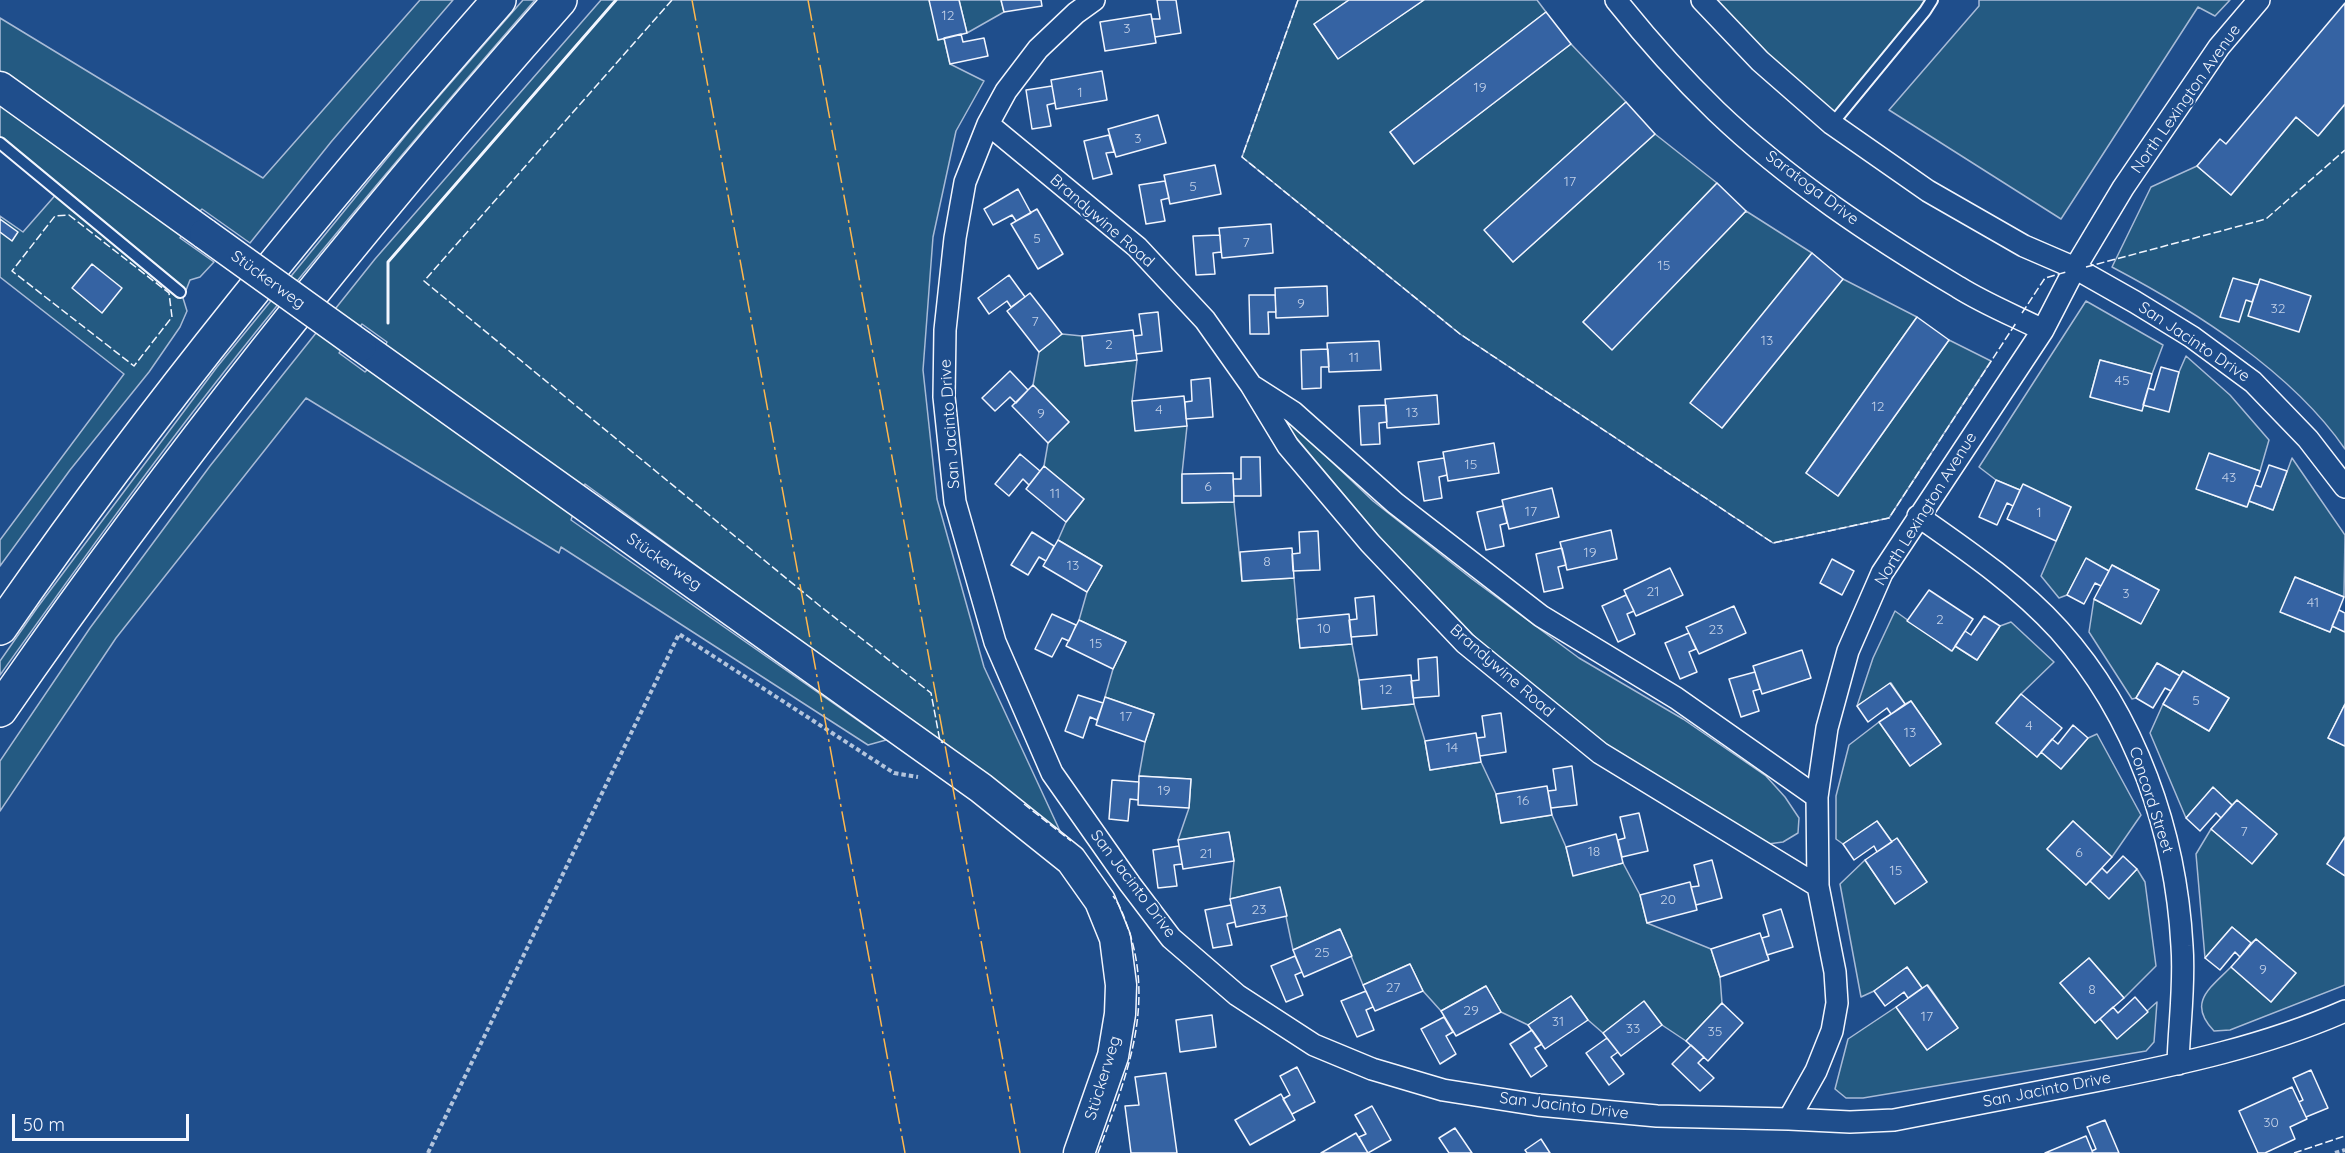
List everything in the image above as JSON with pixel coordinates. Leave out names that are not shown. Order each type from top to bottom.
[{"type":"highway","points":[[0,628],[110,476],[230,321],[393,121],[499,0]]},
{"type":"highway","points":[[0,710],[130,526],[234,389],[354,240],[560,0]]},
{"type":"street","name":"San Jacinto Drive","points":[[1094,0],[1076,13],[1038,49],[1006,91],[988,124],[965,182],[955,238],[945,330],[944,397],[955,502],[995,642],[1052,772],[1130,884],[1171,938],[1237,995],[1314,1045],[1382,1072],[1443,1090],[1539,1105],[1657,1116],[1850,1122],[1894,1120],[2178,1064],[2262,1043],[2302,1030],[2345,1011]]},
{"type":"street","name":"Saratoga Drive","points":[[1616,0],[1640,30],[1717,111],[1783,168],[1862,226],[1960,289],[2043,330]]},
{"type":"street","points":[[1702,0],[1760,61],[1832,124],[1928,191],[2024,246],[2075,268]]},
{"type":"street","name":"North Lexington Avenue","points":[[1789,1119],[1816,1071],[1832,1031],[1837,1003],[1835,972],[1818,886],[1817,797],[1827,728],[1848,651],[1882,573],[2043,330],[2075,268],[2123,188],[2219,47],[2259,0]]},
{"type":"street","name":"Stückerweg","points":[[0,87],[981,788],[1071,860],[1100,901],[1115,939],[1121,985],[1120,1014],[1113,1056],[1079,1153]]},
{"type":"street","name":"Brandywine Road","points":[[988,124],[1137,248],[1204,320],[1251,385],[1288,446],[1370,543],[1465,643],[1600,753],[1818,886]]},
{"type":"street","name":"San Jacinto Drive","points":[[2075,268],[2192,337],[2253,382],[2308,439],[2345,487]]},
{"type":"street","name":"Brandywine Road","points":[[1251,385],[1293,412],[1395,503],[1541,616],[1676,698],[1817,797]]},
{"type":"street","name":"Concord Street","points":[[1918,516],[1996,571],[2059,630],[2097,680],[2133,743],[2160,815],[2176,883],[2182,948],[2178,1064]]},
{"type":"lane","points":[[1832,124],[1932,0]]},
{"type":"lane","points":[[0,143],[180,292]]},
{"type":"path","points":[[428,1153],[679,633],[894,772],[927,778]]},
{"type":"path","points":[[2335,1153],[2345,1150]]},
{"type":"shaded area","points":[[420,0],[453,0],[331,142],[250,243],[202,209],[197,214],[0,73],[0,18],[263,178]]},
{"type":"shaded area","points":[[523,0],[535,0],[377,184],[224,372],[138,484],[0,675],[0,661],[37,608],[217,367],[420,118]]},
{"type":"shaded area","points":[[601,0],[929,0],[944,38],[950,64],[984,81],[956,131],[933,237],[923,370],[937,499],[984,667],[1060,831],[585,484],[583,490],[384,348],[387,342],[362,324],[339,353],[365,372],[370,367],[574,511],[571,520],[886,740],[868,745],[561,547],[559,553],[306,398],[116,638],[0,811],[0,761],[90,628],[210,466],[375,259]]},
{"type":"shaded area","points":[[959,0],[1001,0],[1004,12],[967,33]]},
{"type":"shaded area","points":[[1298,0],[1349,0],[1314,24],[1338,58],[1424,0],[1537,0],[1546,12],[1390,132],[1414,164],[1571,44],[1626,102],[1485,230],[1513,262],[1655,134],[1717,183],[1583,322],[1612,349],[1746,211],[1812,253],[1691,403],[1722,428],[1843,279],[1917,317],[1806,473],[1838,496],[1949,340],[1991,361],[1889,518],[1773,543],[1460,334],[1242,157]]},
{"type":"shaded area","points":[[1702,0],[1932,0],[1832,124]]},
{"type":"shaded area","points":[[1979,0],[2230,0],[2215,16],[2198,7],[2061,219],[1889,110],[1979,6]]},
{"type":"shaded area","points":[[0,100],[183,233],[180,238],[214,262],[200,277],[190,280],[183,298],[187,311],[180,327],[149,372],[70,470],[0,566],[0,540],[124,374],[0,277],[0,216],[23,232],[59,191],[0,147]]},
{"type":"shaded area","points":[[2345,104],[2345,449],[2323,421],[2297,394],[2239,345],[2176,303],[2112,267],[2151,187],[2197,166],[2231,195],[2296,117],[2319,135]]},
{"type":"shaded area","points":[[2086,301],[2163,345],[2152,374],[2100,360],[2090,397],[2168,411],[2186,356],[2230,395],[2269,440],[2260,471],[2209,454],[2197,489],[2246,507],[2249,501],[2273,510],[2292,458],[2345,535],[2344,597],[2295,577],[2281,612],[2330,632],[2332,626],[2345,632],[2345,704],[2328,738],[2345,746],[2345,837],[2327,864],[2345,876],[2345,985],[2230,1030],[2214,1031],[2202,1012],[2202,1004],[2204,997],[2215,982],[2231,967],[2271,1002],[2296,973],[2256,939],[2251,943],[2232,927],[2205,958],[2196,854],[2211,829],[2252,863],[2277,834],[2237,800],[2232,805],[2213,788],[2186,818],[2150,733],[2163,704],[2209,731],[2229,698],[2183,671],[2180,676],[2157,663],[2136,698],[2132,699],[2089,632],[2094,599],[2141,623],[2159,590],[2112,565],[2109,571],[2086,559],[2067,595],[2059,598],[2041,576],[2071,507],[2023,485],[2020,490],[1996,480],[1979,467]]},
{"type":"shaded area","points":[[1062,334],[1082,336],[1086,366],[1137,360],[1132,401],[1187,426],[1182,474],[1182,503],[1234,502],[1242,581],[1294,578],[1300,648],[1352,644],[1362,709],[1414,704],[1425,741],[1430,770],[1481,762],[1496,794],[1501,823],[1552,815],[1566,847],[1573,875],[1623,863],[1640,895],[1647,923],[1711,949],[1720,977],[1722,1003],[1686,1041],[1662,1025],[1644,1002],[1603,1033],[1588,1020],[1571,996],[1528,1025],[1501,1012],[1486,986],[1441,1011],[1423,991],[1410,964],[1363,985],[1340,929],[1293,950],[1280,888],[1230,899],[1234,861],[1229,833],[1178,840],[1189,808],[1191,779],[1139,776],[1145,742],[1154,714],[1105,697],[1113,669],[1126,642],[1079,620],[1087,592],[1102,566],[1058,540],[1066,522],[1084,499],[1044,466],[1048,443],[1069,422],[1033,385],[1039,352]]},
{"type":"shaded area","points":[[1285,417],[1373,501],[1472,579],[1579,658],[1683,719],[1766,776],[1785,797],[1799,818],[1798,833],[1783,842],[1768,844],[1602,743],[1477,639],[1381,539],[1283,422]]},
{"type":"shaded area","points":[[1895,611],[1951,651],[1955,646],[1977,660],[2000,626],[2011,622],[2054,662],[2021,694],[1996,723],[2037,757],[2041,752],[2061,769],[2088,738],[2097,734],[2141,815],[2112,857],[2073,821],[2047,849],[2086,885],[2090,881],[2109,898],[2137,869],[2145,882],[2156,966],[2124,998],[2089,958],[2060,983],[2095,1023],[2100,1019],[2117,1038],[2157,1002],[2154,1042],[2146,1051],[1863,1098],[1846,1098],[1835,1089],[1848,1039],[1896,1007],[1927,1050],[1958,1028],[1928,985],[1922,988],[1907,967],[1874,991],[1861,997],[1840,884],[1865,860],[1895,904],[1927,882],[1897,839],[1892,842],[1877,821],[1843,844],[1836,839],[1836,796],[1849,745],[1879,722],[1910,766],[1941,744],[1911,701],[1905,704],[1891,683],[1857,706],[1873,658]]},
{"type":"building","points":[[929,0],[959,0],[967,33],[938,40]]},
{"type":"building","points":[[1001,0],[1041,0],[1042,6],[1004,12]]},
{"type":"building","points":[[1157,0],[1176,0],[1181,33],[1155,37],[1152,19],[1160,19]]},
{"type":"building","points":[[1349,0],[1424,0],[1338,59],[1314,24]]},
{"type":"building","points":[[2345,3],[2345,104],[2318,136],[2296,117],[2231,195],[2197,166],[2220,139],[2226,144]]},
{"type":"building","points":[[1546,12],[1571,44],[1414,164],[1390,132]]},
{"type":"building","points":[[1151,14],[1156,43],[1105,51],[1100,22]]},
{"type":"building","points":[[961,34],[963,42],[984,38],[988,56],[950,64],[944,38]]},
{"type":"building","points":[[1102,71],[1107,100],[1056,109],[1051,80]]},
{"type":"building","points":[[1052,86],[1055,103],[1047,105],[1051,126],[1032,129],[1026,90]]},
{"type":"building","points":[[1626,102],[1655,134],[1513,262],[1484,230]]},
{"type":"building","points":[[1158,115],[1166,143],[1116,157],[1108,129]]},
{"type":"building","points":[[1109,135],[1114,152],[1106,153],[1112,174],[1093,179],[1084,141]]},
{"type":"building","points":[[1215,165],[1221,194],[1170,204],[1164,175]]},
{"type":"building","points":[[1165,181],[1169,198],[1161,200],[1165,221],[1146,224],[1139,185]]},
{"type":"building","points":[[1717,183],[1746,211],[1612,350],[1583,322]]},
{"type":"building","points":[[1018,189],[1031,213],[1016,221],[1012,215],[993,225],[984,209]]},
{"type":"building","points":[[1037,209],[1063,254],[1038,269],[1011,224]]},
{"type":"building","points":[[0,219],[18,232],[12,241],[0,232]]},
{"type":"building","points":[[1271,224],[1273,253],[1222,258],[1219,228]]},
{"type":"building","points":[[1220,235],[1221,252],[1213,253],[1215,274],[1196,275],[1193,236]]},
{"type":"building","points":[[1812,253],[1843,279],[1722,428],[1690,403]]},
{"type":"building","points":[[92,264],[122,288],[102,313],[72,288]]},
{"type":"building","points":[[1009,275],[1025,297],[1011,307],[1007,301],[989,314],[978,298]]},
{"type":"building","points":[[2233,278],[2258,285],[2252,302],[2246,300],[2239,322],[2220,317]]},
{"type":"building","points":[[2260,279],[2311,296],[2299,332],[2248,316]]},
{"type":"building","points":[[1327,286],[1328,316],[1276,318],[1275,288]]},
{"type":"building","points":[[1030,293],[1062,334],[1039,352],[1007,311]]},
{"type":"building","points":[[1249,295],[1275,295],[1276,312],[1268,312],[1269,334],[1250,334]]},
{"type":"building","points":[[1158,312],[1162,351],[1136,354],[1134,336],[1142,335],[1139,314]]},
{"type":"building","points":[[1917,317],[1949,340],[1838,496],[1806,473]]},
{"type":"building","points":[[1133,330],[1137,360],[1085,366],[1082,336]]},
{"type":"building","points":[[1379,341],[1381,370],[1329,372],[1327,343]]},
{"type":"building","points":[[1328,349],[1329,367],[1321,367],[1321,388],[1302,389],[1301,350]]},
{"type":"building","points":[[2100,360],[2152,374],[2142,411],[2090,397]]},
{"type":"building","points":[[2161,367],[2179,372],[2169,412],[2143,405],[2148,388],[2154,390]]},
{"type":"building","points":[[1010,371],[1028,390],[1016,403],[1010,397],[995,411],[982,398]]},
{"type":"building","points":[[1210,378],[1213,417],[1186,419],[1185,402],[1192,401],[1191,380]]},
{"type":"building","points":[[1033,385],[1069,422],[1048,443],[1012,406]]},
{"type":"building","points":[[1437,395],[1439,424],[1387,428],[1385,399]]},
{"type":"building","points":[[1184,396],[1187,426],[1135,431],[1132,401]]},
{"type":"building","points":[[1386,405],[1387,422],[1379,423],[1380,444],[1361,445],[1359,406]]},
{"type":"building","points":[[1494,443],[1499,473],[1448,481],[1443,452]]},
{"type":"building","points":[[2209,453],[2260,471],[2247,507],[2196,489]]},
{"type":"building","points":[[1020,454],[1040,471],[1029,485],[1023,479],[1009,496],[995,484]]},
{"type":"building","points":[[1241,457],[1260,457],[1261,496],[1234,496],[1233,479],[1241,479]]},
{"type":"building","points":[[1444,458],[1447,475],[1439,477],[1442,498],[1424,501],[1418,462]]},
{"type":"building","points":[[2269,465],[2287,471],[2273,510],[2249,501],[2255,485],[2261,487]]},
{"type":"building","points":[[1044,466],[1084,499],[1066,522],[1026,489]]},
{"type":"building","points":[[1233,473],[1234,502],[1182,503],[1182,474]]},
{"type":"building","points":[[1996,480],[2020,490],[2013,506],[2007,503],[1997,525],[1979,517]]},
{"type":"building","points":[[2023,484],[2071,507],[2056,541],[2007,519]]},
{"type":"building","points":[[1552,488],[1559,517],[1509,529],[1502,500]]},
{"type":"building","points":[[1503,506],[1507,523],[1500,525],[1504,546],[1486,550],[1477,512]]},
{"type":"building","points":[[1611,530],[1617,559],[1567,570],[1560,542]]},
{"type":"building","points":[[1318,531],[1320,570],[1293,571],[1292,554],[1300,553],[1299,532]]},
{"type":"building","points":[[1032,532],[1054,546],[1046,561],[1039,557],[1028,575],[1011,565]]},
{"type":"building","points":[[1058,540],[1102,566],[1087,592],[1043,566]]},
{"type":"building","points":[[1292,548],[1294,578],[1242,581],[1240,552]]},
{"type":"building","points":[[1562,548],[1566,565],[1558,567],[1563,588],[1544,592],[1536,554]]},
{"type":"building","points":[[2086,558],[2109,571],[2101,586],[2095,583],[2084,604],[2067,595]]},
{"type":"building","points":[[1832,559],[1854,571],[1842,595],[1820,583]]},
{"type":"building","points":[[2112,565],[2159,590],[2141,624],[2094,599]]},
{"type":"building","points":[[1670,568],[1683,595],[1636,616],[1624,590]]},
{"type":"building","points":[[2295,577],[2344,597],[2330,632],[2280,612]]},
{"type":"building","points":[[1929,590],[1973,619],[1952,651],[1907,621]]},
{"type":"building","points":[[1626,595],[1634,611],[1627,614],[1635,634],[1618,642],[1602,606]]},
{"type":"building","points":[[1374,596],[1377,635],[1351,637],[1349,620],[1357,619],[1355,598]]},
{"type":"building","points":[[1734,606],[1746,633],[1699,654],[1686,627]]},
{"type":"building","points":[[2339,610],[2345,613],[2345,632],[2332,626]]},
{"type":"building","points":[[1052,614],[1076,625],[1069,641],[1062,638],[1052,657],[1035,649]]},
{"type":"building","points":[[1349,614],[1352,644],[1300,648],[1297,619]]},
{"type":"building","points":[[1984,616],[2000,626],[1977,660],[1955,646],[1965,631],[1971,635]]},
{"type":"building","points":[[1079,620],[1126,642],[1113,669],[1066,646]]},
{"type":"building","points":[[1689,633],[1696,649],[1689,652],[1697,672],[1680,679],[1665,643]]},
{"type":"building","points":[[1802,650],[1811,678],[1762,694],[1753,666]]},
{"type":"building","points":[[1437,657],[1439,696],[1413,698],[1411,681],[1419,680],[1418,659]]},
{"type":"building","points":[[2157,663],[2180,676],[2171,691],[2165,688],[2153,708],[2136,698]]},
{"type":"building","points":[[2183,671],[2229,698],[2209,731],[2163,704]]},
{"type":"building","points":[[1755,672],[1760,689],[1753,691],[1759,711],[1741,717],[1729,679]]},
{"type":"building","points":[[1411,675],[1414,704],[1362,709],[1359,680]]},
{"type":"building","points":[[1890,683],[1905,704],[1891,714],[1887,708],[1868,722],[1857,706]]},
{"type":"building","points":[[2021,694],[2062,728],[2037,757],[1996,723]]},
{"type":"building","points":[[1078,695],[1103,703],[1097,720],[1090,717],[1083,738],[1065,731]]},
{"type":"building","points":[[1105,697],[1154,714],[1145,742],[1096,725]]},
{"type":"building","points":[[1911,701],[1941,744],[1910,766],[1879,722]]},
{"type":"building","points":[[2345,704],[2345,746],[2328,738]]},
{"type":"building","points":[[1501,713],[1506,752],[1480,756],[1477,738],[1485,737],[1482,716]]},
{"type":"building","points":[[2073,725],[2088,738],[2061,769],[2041,752],[2052,739],[2058,744]]},
{"type":"building","points":[[1476,733],[1481,762],[1430,770],[1425,741]]},
{"type":"building","points":[[1572,766],[1577,805],[1551,808],[1548,791],[1556,790],[1553,769]]},
{"type":"building","points":[[1139,776],[1191,779],[1189,808],[1138,805]]},
{"type":"building","points":[[1112,780],[1139,782],[1138,800],[1130,799],[1128,821],[1109,819]]},
{"type":"building","points":[[1547,786],[1552,815],[1501,823],[1496,794]]},
{"type":"building","points":[[2213,787],[2232,805],[2221,818],[2216,813],[2200,831],[2186,818]]},
{"type":"building","points":[[2237,800],[2277,834],[2252,864],[2211,829]]},
{"type":"building","points":[[1639,813],[1648,851],[1622,857],[1618,840],[1625,838],[1620,817]]},
{"type":"building","points":[[1877,821],[1892,842],[1877,852],[1874,846],[1854,860],[1843,844]]},
{"type":"building","points":[[2073,821],[2112,857],[2086,885],[2047,849]]},
{"type":"building","points":[[1229,832],[1234,861],[1183,869],[1178,840]]},
{"type":"building","points":[[1616,834],[1623,863],[1573,876],[1566,847]]},
{"type":"building","points":[[2345,837],[2345,876],[2327,864]]},
{"type":"building","points":[[1897,838],[1927,882],[1895,904],[1865,860]]},
{"type":"building","points":[[1179,846],[1182,864],[1174,865],[1177,886],[1158,888],[1153,850]]},
{"type":"building","points":[[2123,856],[2137,869],[2109,899],[2090,881],[2102,868],[2107,873]]},
{"type":"building","points":[[1712,860],[1722,898],[1696,905],[1691,887],[1699,886],[1694,865]]},
{"type":"building","points":[[1690,882],[1697,910],[1647,923],[1640,895]]},
{"type":"building","points":[[1280,887],[1287,916],[1236,927],[1230,899]]},
{"type":"building","points":[[1231,905],[1235,922],[1227,924],[1232,945],[1213,948],[1205,910]]},
{"type":"building","points":[[1781,909],[1793,947],[1767,955],[1762,938],[1769,936],[1763,915]]},
{"type":"building","points":[[2232,927],[2251,943],[2240,957],[2235,952],[2220,970],[2205,958]]},
{"type":"building","points":[[1340,929],[1352,956],[1304,977],[1293,950]]},
{"type":"building","points":[[1760,933],[1769,960],[1720,977],[1711,949]]},
{"type":"building","points":[[2256,939],[2296,973],[2271,1002],[2231,967]]},
{"type":"building","points":[[1295,956],[1302,972],[1295,975],[1303,995],[1286,1002],[1271,966]]},
{"type":"building","points":[[2089,958],[2124,998],[2095,1023],[2060,983]]},
{"type":"building","points":[[1410,964],[1423,991],[1375,1011],[1363,985]]},
{"type":"building","points":[[1907,967],[1922,988],[1908,998],[1904,992],[1885,1006],[1874,991]]},
{"type":"building","points":[[1927,985],[1958,1028],[1927,1050],[1896,1007]]},
{"type":"building","points":[[1486,986],[1501,1012],[1456,1036],[1441,1011]]},
{"type":"building","points":[[1366,991],[1373,1007],[1366,1010],[1374,1030],[1357,1037],[1341,1001]]},
{"type":"building","points":[[1571,996],[1588,1020],[1545,1049],[1528,1025]]},
{"type":"building","points":[[2135,997],[2148,1012],[2117,1039],[2100,1019],[2113,1007],[2118,1013]]},
{"type":"building","points":[[1644,1001],[1662,1025],[1621,1056],[1603,1033]]},
{"type":"building","points":[[1722,1003],[1743,1023],[1708,1061],[1686,1041]]},
{"type":"building","points":[[1212,1015],[1216,1047],[1180,1052],[1176,1020]]},
{"type":"building","points":[[1444,1017],[1453,1032],[1446,1036],[1456,1054],[1440,1064],[1421,1029]]},
{"type":"building","points":[[1532,1030],[1542,1044],[1535,1048],[1547,1066],[1531,1077],[1510,1044]]},
{"type":"building","points":[[1607,1038],[1618,1052],[1611,1057],[1624,1074],[1609,1085],[1586,1053]]},
{"type":"building","points":[[1691,1045],[1704,1057],[1698,1063],[1714,1078],[1700,1091],[1672,1064]]},
{"type":"building","points":[[1297,1067],[1315,1102],[1292,1114],[1283,1099],[1290,1095],[1280,1076]]},
{"type":"building","points":[[2311,1070],[2328,1108],[2306,1117],[2299,1102],[2303,1100],[2293,1078]]},
{"type":"building","points":[[1166,1073],[1177,1153],[1131,1153],[1125,1106],[1139,1105],[1135,1077]]},
{"type":"building","points":[[2292,1087],[2307,1119],[2290,1127],[2295,1139],[2265,1153],[2258,1153],[2239,1111]]},
{"type":"building","points":[[1281,1094],[1295,1120],[1250,1145],[1235,1120]]},
{"type":"building","points":[[1372,1106],[1391,1140],[1368,1153],[1359,1137],[1366,1134],[1355,1115]]},
{"type":"building","points":[[2105,1120],[2119,1153],[2093,1153],[2092,1151],[2096,1149],[2087,1127]]},
{"type":"building","points":[[1455,1128],[1472,1153],[1449,1153],[1439,1138]]},
{"type":"building","points":[[1356,1133],[1368,1153],[1321,1153]]},
{"type":"building","points":[[2086,1136],[2093,1153],[2045,1153]]},
{"type":"building","points":[[1541,1139],[1550,1153],[1527,1153],[1525,1150]]},
{"type":"fence","points":[[672,0],[424,281],[820,606],[931,693],[940,741],[943,743]]},
{"type":"fence","points":[[1298,0],[1242,157],[1460,334],[1773,543],[1889,518],[2016,323]]},
{"type":"fence","points":[[2086,267],[2266,219],[2345,150]]},
{"type":"fence","points":[[69,215],[169,293],[172,317],[134,366],[12,271],[55,216],[69,215]]},
{"type":"fence","points":[[2022,313],[2045,278],[2066,272]]},
{"type":"fence","points":[[1024,804],[1071,841]]},
{"type":"fence","points":[[1098,1153],[1118,1099],[1138,1018],[1137,963],[1125,919],[1113,896]]},
{"type":"fence","points":[[2294,1153],[2345,1136]]},
{"type":"wall","points":[[388,323],[388,262],[616,0]]},
{"type":"power","points":[[692,0],[905,1153]]},
{"type":"power","points":[[808,0],[1020,1153]]}]
